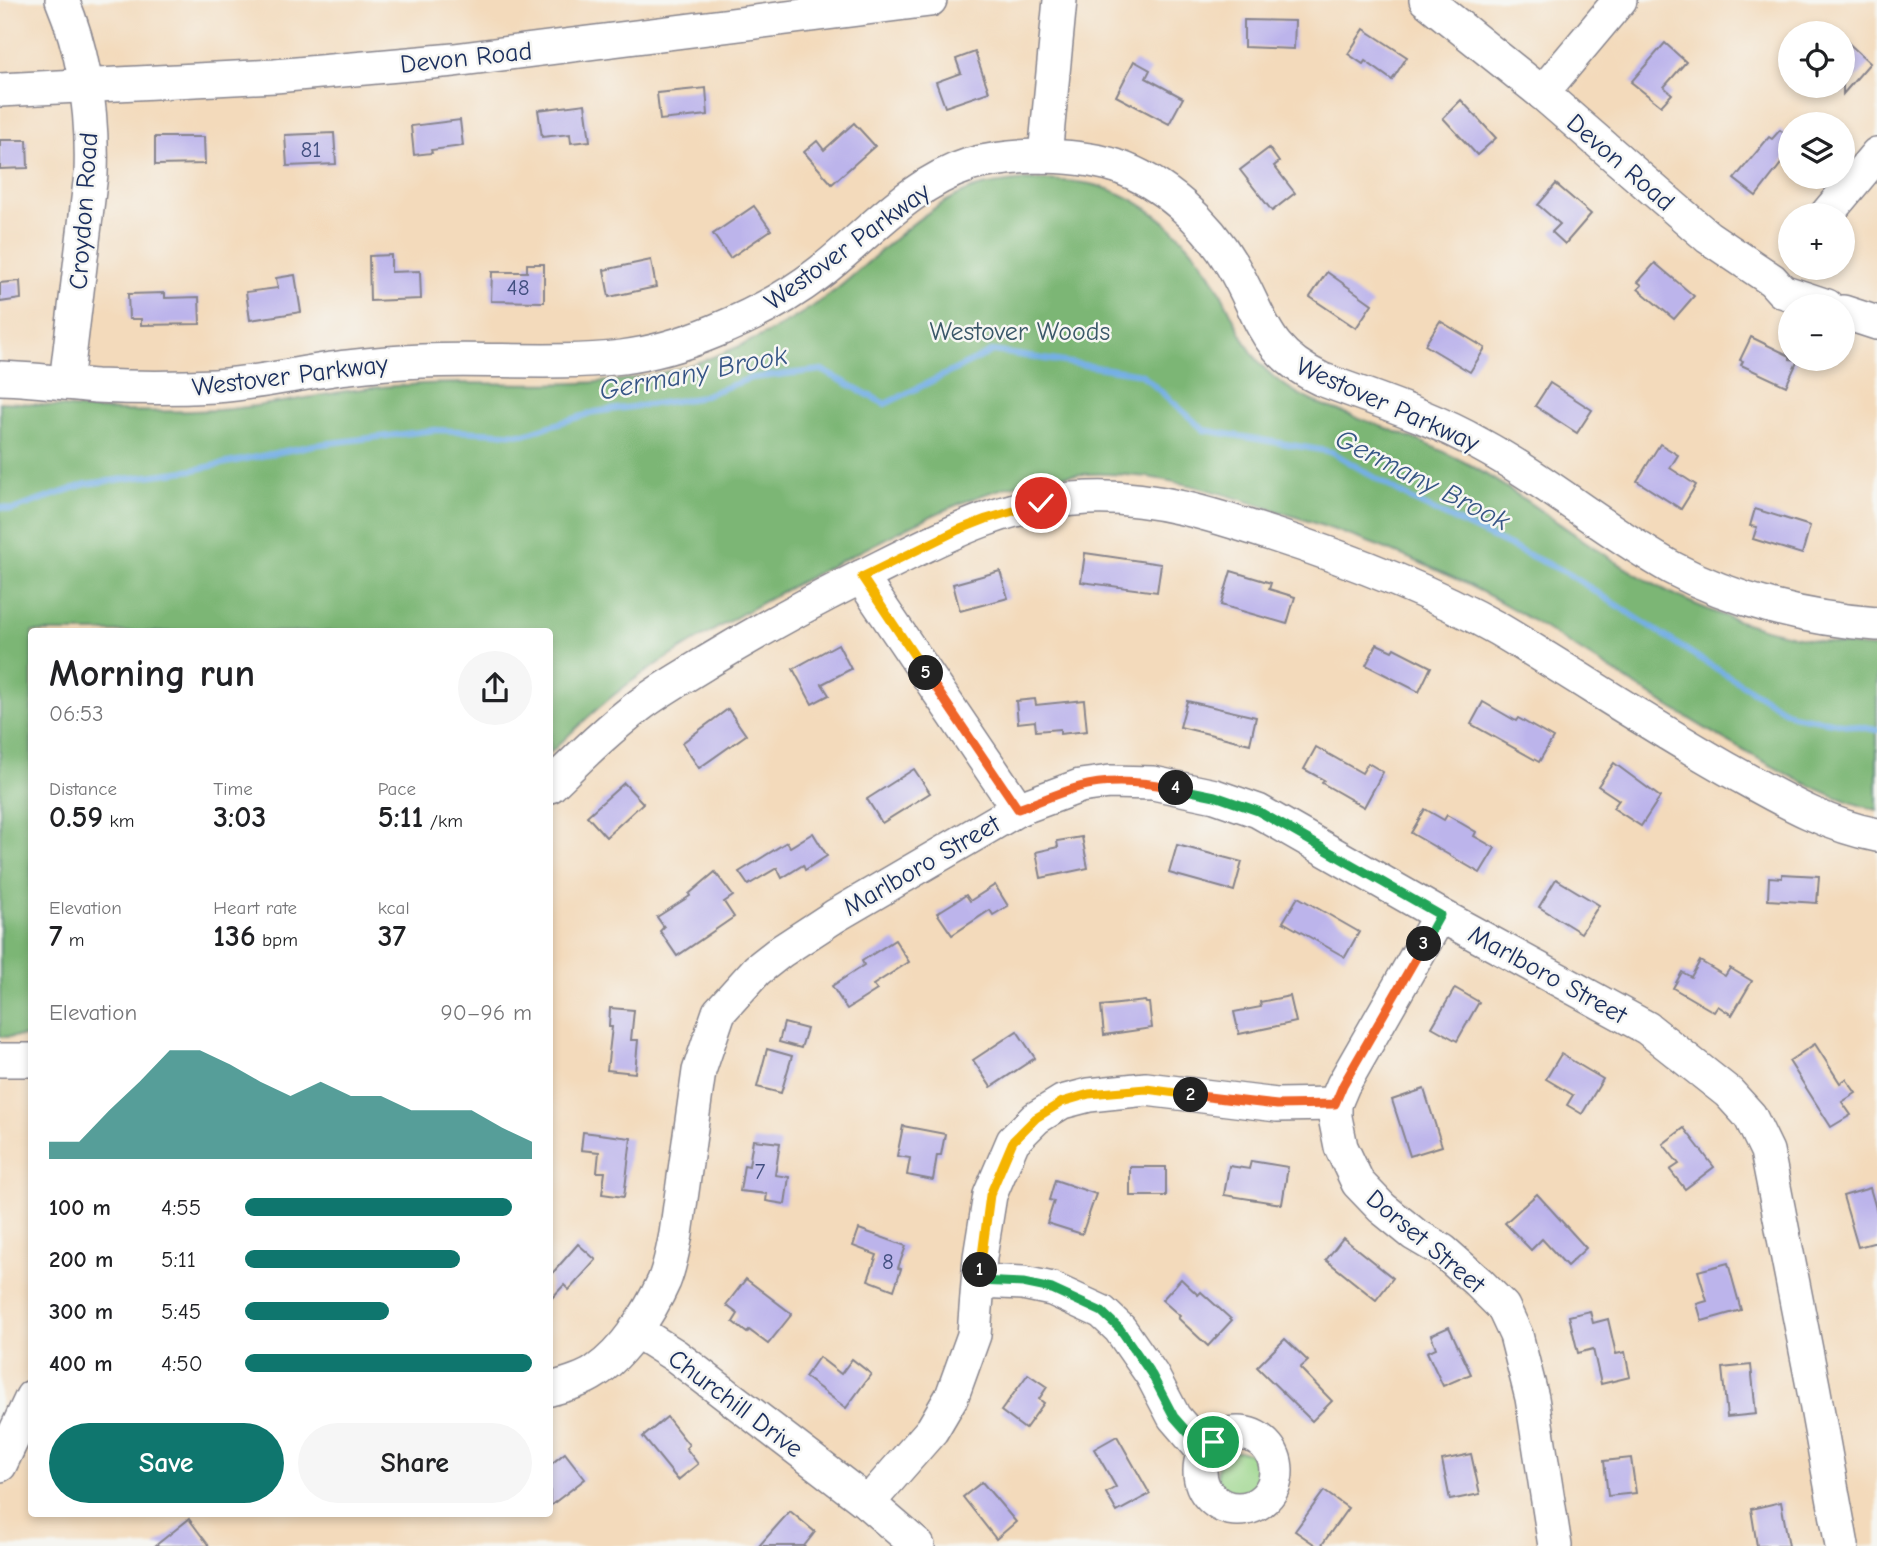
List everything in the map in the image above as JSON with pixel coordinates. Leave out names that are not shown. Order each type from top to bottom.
[{"type":"street","name":"Croydon Road","points":[[62,0],[73,29],[86,85],[92,143],[91,174],[66,383]]},
{"type":"street","name":"Devon Road","points":[[0,90],[275,76],[454,60],[930,0]]},
{"type":"street","points":[[1045,156],[1060,0]]},
{"type":"street","name":"Devon Road","points":[[1426,0],[1542,93],[1708,237],[1778,268]]},
{"type":"street","points":[[1542,93],[1620,0]]},
{"type":"street","points":[[1836,203],[1877,154]]},
{"type":"street","name":"Westover Parkway","points":[[0,378],[139,387],[218,386],[385,363],[598,359],[652,351],[715,331],[772,304],[820,272],[906,199],[965,166],[1005,158],[1045,156],[1094,160],[1116,166],[1156,186],[1173,198],[1204,228],[1231,262],[1270,338],[1290,361],[1304,370],[1441,425],[1481,444],[1648,553],[1698,580],[1778,607],[1877,624]]},
{"type":"street","name":"Devon Road","points":[[1782,280],[1782,291],[1791,294]]},
{"type":"street","points":[[1855,316],[1877,323]]},
{"type":"street","points":[[553,783],[612,727],[659,691],[749,636],[862,577],[958,530],[995,516],[1041,503],[1090,497],[1118,498],[1197,511],[1315,548],[1438,597],[1498,629],[1767,791],[1821,817],[1877,835]]},
{"type":"street","points":[[862,577],[1018,809]]},
{"type":"street","name":"Marlboro Street","points":[[635,1330],[652,1304],[671,1259],[699,1071],[719,1012],[757,970],[779,952],[835,916],[1018,809],[1080,786],[1110,782],[1153,783],[1215,796],[1258,811],[1440,915],[1647,1028],[1729,1093],[1750,1116],[1767,1152],[1842,1546]]},
{"type":"street","points":[[869,1503],[932,1430],[952,1396],[974,1335],[980,1257],[990,1195],[1013,1141],[1036,1118],[1062,1102],[1089,1094],[1146,1089],[1277,1105],[1335,1104],[1343,1085],[1440,915]]},
{"type":"street","points":[[0,1060],[28,1060]]},
{"type":"street","name":"Dorset Street","points":[[1335,1104],[1341,1147],[1358,1183],[1382,1209],[1414,1234],[1443,1251],[1503,1307],[1516,1335],[1532,1398],[1555,1546]]},
{"type":"street","points":[[979,1281],[1023,1283],[1052,1289],[1102,1312],[1120,1329],[1152,1375],[1174,1417],[1205,1452]]},
{"type":"street","points":[[553,1388],[595,1372],[615,1355],[635,1330]]},
{"type":"street","name":"Churchill Drive","points":[[635,1330],[676,1356],[869,1503],[918,1546]]},
{"type":"street","points":[[0,1465],[18,1409]]},
{"type":"green space","name":"Westover Woods","points":[[1050,180],[1090,184],[1111,190],[1148,210],[1181,237],[1208,271],[1245,341],[1263,367],[1276,379],[1312,401],[1412,438],[1470,465],[1613,560],[1663,589],[1713,612],[1767,629],[1821,641],[1877,648],[1877,810],[1827,793],[1779,770],[1689,719],[1513,609],[1459,580],[1403,556],[1287,514],[1190,485],[1116,474],[1058,476],[1026,482],[964,502],[809,577],[636,678],[553,750],[553,628],[28,628],[28,1036],[0,1037],[0,402],[113,411],[203,411],[250,407],[385,387],[457,383],[559,384],[626,379],[660,373],[693,364],[766,334],[833,292],[933,209],[972,189],[999,183]]},
{"type":"green space","points":[[1239,1451],[1248,1452],[1255,1457],[1260,1464],[1260,1482],[1255,1489],[1248,1494],[1239,1495],[1230,1494],[1223,1489],[1218,1482],[1217,1473],[1218,1464],[1223,1457],[1230,1452]]},
{"type":"building","points":[[1244,20],[1295,21],[1294,49],[1244,47]]},
{"type":"building","points":[[1364,29],[1407,57],[1392,80],[1365,61],[1363,64],[1348,54]]},
{"type":"building","points":[[1665,43],[1686,62],[1664,87],[1672,94],[1661,106],[1631,82]]},
{"type":"building","points":[[1855,49],[1870,63],[1855,80]]},
{"type":"building","points":[[975,52],[989,92],[945,107],[936,82],[961,73],[956,59]]},
{"type":"building","points":[[1134,61],[1150,70],[1146,78],[1183,98],[1169,124],[1116,96]]},
{"type":"building","points":[[706,88],[708,115],[660,120],[657,93]]},
{"type":"building","points":[[1461,100],[1496,138],[1477,155],[1443,118]]},
{"type":"building","points":[[585,104],[590,141],[571,143],[570,134],[542,137],[538,110]]},
{"type":"building","points":[[460,120],[463,146],[414,155],[411,126]]},
{"type":"building","points":[[854,123],[875,146],[832,184],[804,152],[817,141],[824,150]]},
{"type":"building","points":[[1778,132],[1778,168],[1756,196],[1734,179],[1769,137],[1772,139]]},
{"type":"building","points":[[334,133],[336,164],[287,166],[285,135]]},
{"type":"building","points":[[155,137],[204,137],[205,164],[155,165]]},
{"type":"building","points":[[0,140],[27,140],[28,168],[0,169]]},
{"type":"building","points":[[1269,148],[1279,162],[1274,166],[1295,193],[1272,211],[1240,170]]},
{"type":"building","points":[[1556,184],[1591,214],[1565,244],[1552,232],[1560,224],[1538,205]]},
{"type":"building","points":[[754,206],[771,230],[730,258],[713,234]]},
{"type":"building","points":[[391,255],[391,272],[420,271],[421,299],[370,301],[369,256]]},
{"type":"building","points":[[651,260],[656,287],[609,297],[604,270]]},
{"type":"building","points":[[1655,263],[1694,296],[1674,319],[1638,289],[1642,285],[1638,282]]},
{"type":"building","points":[[527,264],[544,264],[544,302],[491,301],[492,272],[527,272]]},
{"type":"building","points":[[1327,272],[1372,304],[1356,328],[1310,297]]},
{"type":"building","points":[[295,275],[301,312],[250,320],[246,292],[278,288],[276,278]]},
{"type":"building","points":[[20,281],[21,299],[0,302],[0,283]]},
{"type":"building","points":[[165,293],[165,298],[199,297],[200,324],[141,325],[141,319],[129,319],[128,294]]},
{"type":"building","points":[[1440,321],[1485,348],[1470,372],[1425,345]]},
{"type":"building","points":[[1751,337],[1778,350],[1778,371],[1793,371],[1786,386],[1741,365],[1743,361],[1740,360]]},
{"type":"building","points":[[1550,383],[1592,410],[1577,433],[1535,406]]},
{"type":"building","points":[[1660,444],[1678,455],[1670,468],[1696,485],[1681,509],[1637,481]]},
{"type":"building","points":[[1755,509],[1810,526],[1802,554],[1753,539],[1757,527],[1750,526]]},
{"type":"building","points":[[1085,553],[1161,564],[1157,592],[1081,582]]},
{"type":"building","points":[[1000,571],[1008,598],[960,611],[953,584]]},
{"type":"building","points":[[1231,571],[1271,583],[1269,589],[1295,597],[1287,624],[1221,605]]},
{"type":"building","points":[[838,644],[851,669],[822,684],[829,695],[812,704],[793,669]]},
{"type":"building","points":[[1377,644],[1392,651],[1394,648],[1431,667],[1419,692],[1366,665]]},
{"type":"building","points":[[1035,699],[1036,705],[1084,700],[1087,731],[1060,734],[1060,729],[1036,731],[1035,721],[1018,723],[1016,701]]},
{"type":"building","points":[[1187,701],[1256,717],[1250,744],[1180,727]]},
{"type":"building","points":[[1483,702],[1553,738],[1539,762],[1471,724]]},
{"type":"building","points":[[728,709],[746,735],[699,768],[682,743]]},
{"type":"building","points":[[1316,747],[1362,773],[1368,763],[1383,772],[1364,807],[1322,783],[1324,780],[1304,769]]},
{"type":"building","points":[[1614,763],[1660,797],[1641,826],[1613,808],[1619,800],[1598,786]]},
{"type":"building","points":[[914,769],[930,793],[882,823],[867,799]]},
{"type":"building","points":[[624,783],[643,803],[606,837],[587,816]]},
{"type":"building","points":[[1425,809],[1444,820],[1447,815],[1476,832],[1474,836],[1495,848],[1480,873],[1411,833]]},
{"type":"building","points":[[813,833],[827,856],[805,870],[803,865],[782,878],[777,868],[748,885],[739,872],[787,842],[790,847]]},
{"type":"building","points":[[1082,837],[1088,868],[1041,878],[1036,852],[1058,847],[1057,841]]},
{"type":"building","points":[[1177,845],[1242,862],[1234,891],[1169,873]]},
{"type":"building","points":[[715,872],[733,896],[724,902],[734,917],[677,956],[660,931],[664,927],[657,917],[690,896],[689,894]]},
{"type":"building","points":[[1782,874],[1819,876],[1817,903],[1768,900],[1769,877],[1782,878]]},
{"type":"building","points":[[1556,879],[1599,905],[1581,933],[1539,907]]},
{"type":"building","points":[[995,885],[1008,906],[993,915],[990,910],[952,935],[937,913],[966,895],[970,901]]},
{"type":"building","points":[[1298,897],[1359,932],[1345,957],[1283,922]]},
{"type":"building","points":[[895,940],[909,962],[873,985],[877,990],[847,1009],[832,986],[864,965],[862,961]]},
{"type":"building","points":[[1700,961],[1725,976],[1730,968],[1752,981],[1732,1015],[1718,1006],[1714,1012],[1673,988],[1682,972],[1691,977]]},
{"type":"building","points":[[1455,988],[1479,1002],[1457,1041],[1432,1027]]},
{"type":"building","points":[[1290,996],[1296,1022],[1239,1034],[1234,1012],[1261,1007],[1260,1002]]},
{"type":"building","points":[[1145,1001],[1149,1003],[1152,1028],[1104,1035],[1101,1006]]},
{"type":"building","points":[[610,1008],[634,1010],[631,1040],[638,1040],[635,1073],[607,1070],[612,1027],[609,1027]]},
{"type":"building","points":[[784,1023],[807,1029],[801,1048],[779,1042]]},
{"type":"building","points":[[1017,1031],[1035,1058],[991,1087],[973,1060]]},
{"type":"building","points":[[1815,1044],[1840,1083],[1846,1079],[1856,1093],[1842,1102],[1851,1115],[1831,1127],[1789,1061]]},
{"type":"building","points":[[767,1049],[792,1056],[781,1093],[757,1087]]},
{"type":"building","points":[[1561,1054],[1603,1079],[1582,1114],[1567,1105],[1573,1095],[1546,1079]]},
{"type":"building","points":[[1424,1089],[1442,1146],[1410,1156],[1392,1100]]},
{"type":"building","points":[[903,1126],[945,1134],[941,1155],[937,1155],[933,1180],[907,1175],[910,1158],[897,1156]]},
{"type":"building","points":[[1684,1128],[1714,1167],[1685,1189],[1670,1170],[1679,1164],[1663,1144]]},
{"type":"building","points":[[583,1132],[631,1138],[624,1197],[602,1194],[605,1172],[597,1172],[599,1152],[581,1150]]},
{"type":"building","points":[[753,1140],[780,1143],[775,1175],[789,1177],[785,1204],[766,1201],[767,1194],[740,1191],[744,1165],[749,1166]]},
{"type":"building","points":[[1251,1161],[1288,1167],[1282,1204],[1224,1195],[1229,1166],[1249,1169]]},
{"type":"building","points":[[1130,1167],[1166,1167],[1166,1196],[1130,1196]]},
{"type":"building","points":[[1055,1180],[1096,1194],[1082,1234],[1047,1223],[1054,1201],[1049,1200]]},
{"type":"building","points":[[1870,1188],[1877,1212],[1877,1242],[1858,1247],[1843,1196]]},
{"type":"building","points":[[1537,1194],[1586,1248],[1567,1266],[1542,1239],[1531,1250],[1505,1223]]},
{"type":"building","points":[[859,1229],[906,1246],[894,1290],[868,1280],[877,1255],[853,1246]]},
{"type":"building","points":[[1343,1238],[1393,1278],[1376,1300],[1326,1260]]},
{"type":"building","points":[[578,1244],[596,1260],[569,1290],[564,1285],[553,1297],[553,1273]]},
{"type":"building","points":[[1728,1263],[1741,1310],[1702,1321],[1697,1304],[1707,1301],[1698,1271]]},
{"type":"building","points":[[746,1279],[792,1314],[768,1344],[733,1322],[738,1314],[726,1305]]},
{"type":"building","points":[[1181,1279],[1198,1295],[1201,1292],[1232,1320],[1208,1346],[1162,1300]]},
{"type":"building","points":[[1590,1311],[1593,1323],[1608,1319],[1616,1354],[1625,1352],[1630,1377],[1601,1384],[1593,1349],[1578,1353],[1569,1316]]},
{"type":"building","points":[[1449,1327],[1471,1374],[1443,1386],[1427,1352],[1436,1348],[1431,1335]]},
{"type":"building","points":[[1285,1339],[1308,1361],[1300,1368],[1332,1401],[1312,1421],[1257,1367]]},
{"type":"building","points":[[819,1357],[841,1374],[852,1359],[871,1374],[846,1408],[805,1377]]},
{"type":"building","points":[[1751,1365],[1756,1414],[1727,1417],[1722,1368]]},
{"type":"building","points":[[1028,1374],[1047,1387],[1039,1399],[1044,1403],[1025,1429],[1001,1411]]},
{"type":"building","points":[[667,1417],[689,1445],[686,1448],[698,1464],[678,1480],[643,1437]]},
{"type":"building","points":[[1117,1436],[1150,1494],[1117,1512],[1106,1493],[1116,1487],[1094,1449]]},
{"type":"building","points":[[565,1453],[585,1479],[553,1504],[553,1463]]},
{"type":"building","points":[[1471,1454],[1480,1494],[1450,1500],[1442,1460]]},
{"type":"building","points":[[1631,1458],[1636,1493],[1608,1496],[1604,1461]]},
{"type":"building","points":[[982,1482],[1016,1522],[996,1539],[963,1497]]},
{"type":"building","points":[[1324,1491],[1348,1508],[1321,1546],[1317,1546],[1295,1531]]},
{"type":"building","points":[[1781,1502],[1789,1546],[1757,1546],[1751,1509]]},
{"type":"building","points":[[790,1511],[815,1532],[804,1546],[759,1546]]},
{"type":"building","points":[[189,1519],[209,1546],[155,1546]]},
{"type":"waterway","name":"Germany Brook","points":[[0,507],[12,510],[86,484],[193,470],[314,445],[435,430],[524,434],[595,412],[697,398],[751,378],[822,370],[885,404],[993,351],[1141,374],[1204,430],[1332,452],[1414,501],[1567,573],[1792,715],[1877,730]]},
{"type":"route","points":[[1041,503],[958,530],[862,577],[1018,809],[1080,786],[1110,782],[1153,783],[1215,796],[1258,811],[1440,915],[1343,1085],[1335,1104],[1277,1105],[1146,1089],[1089,1094],[1062,1102],[1036,1118],[1013,1141],[990,1195],[979,1281],[1023,1283],[1052,1289],[1102,1312],[1120,1329],[1152,1375],[1174,1417],[1205,1452],[1213,1442]]}]
